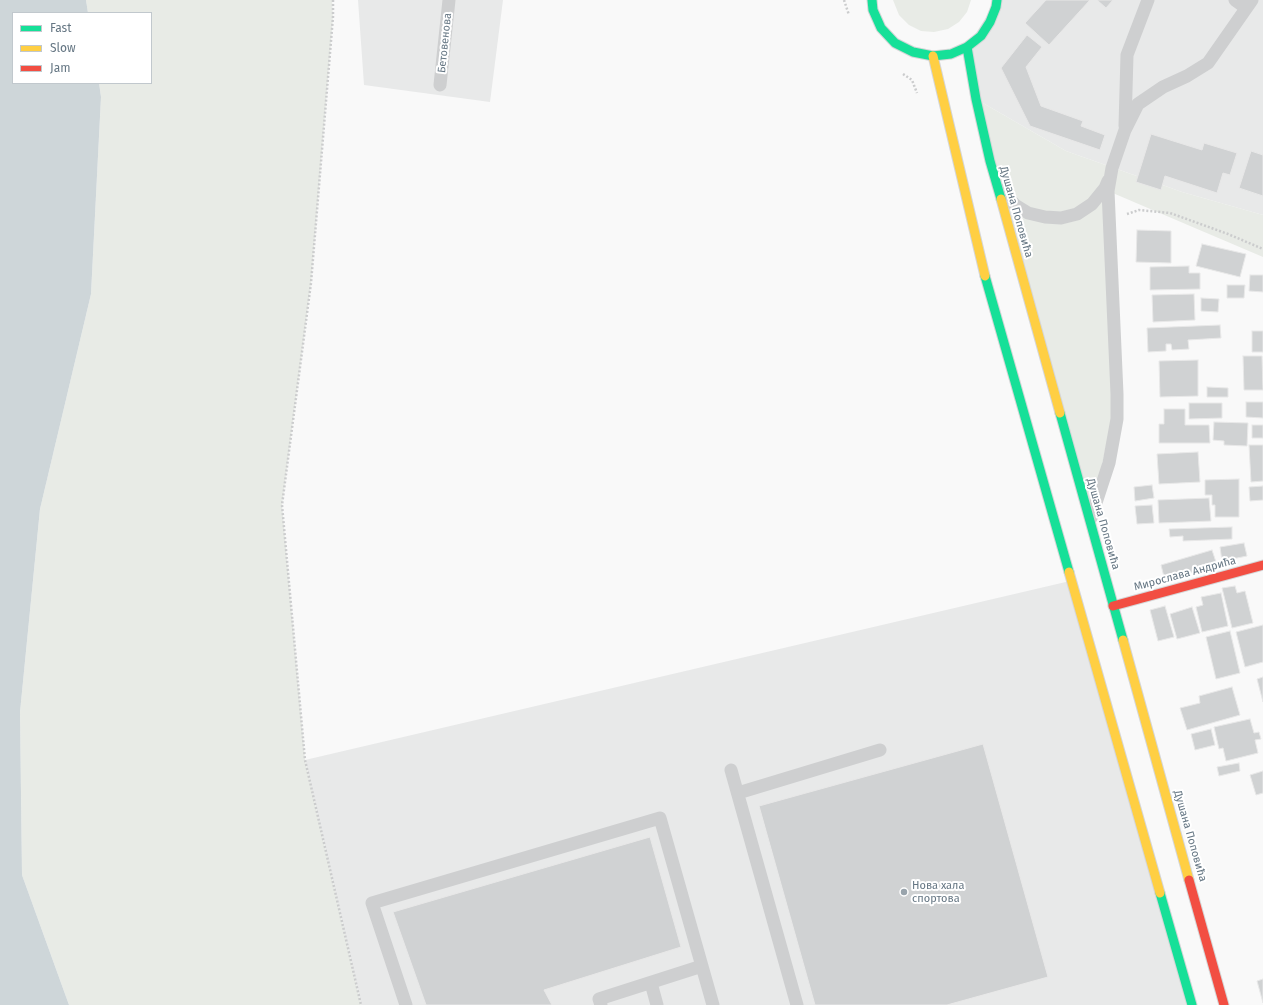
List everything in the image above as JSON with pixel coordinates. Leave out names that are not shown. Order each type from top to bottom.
[{"type":"main road","points":[[872,0],[873,10],[881,28],[895,43],[913,52],[933,56],[951,54],[967,47],[981,36],[990,22],[997,0]]},
{"type":"main road","name":"Душана Поповића","points":[[967,47],[978,107],[996,184],[1224,1005]]},
{"type":"main road","points":[[933,56],[987,286],[1192,1005]]},
{"type":"main road","name":"Мирослава Андрића","points":[[1113,606],[1263,566]]},
{"type":"lane","name":"Бетовенова","points":[[440,86],[449,0]]},
{"type":"lane","points":[[1124,130],[1127,56],[1148,0]]},
{"type":"lane","points":[[996,184],[1015,205],[1028,213],[1045,217],[1061,218],[1077,214],[1092,204],[1105,188],[1124,130],[1138,104],[1163,87],[1208,63],[1249,4],[1235,0]]},
{"type":"lane","points":[[1090,522],[1109,463],[1117,419],[1108,191],[1112,168]]},
{"type":"lane","points":[[738,793],[880,750]]},
{"type":"lane","points":[[731,770],[797,1005]]},
{"type":"lane","points":[[406,1005],[372,903],[660,818],[713,1005]]},
{"type":"lane","points":[[601,1005],[599,999],[702,966]]},
{"type":"lane","points":[[651,982],[657,1005]]},
{"type":"path","points":[[332,0],[332,24],[311,282],[282,505],[305,760],[361,1005]]},
{"type":"path","points":[[844,0],[850,15]]},
{"type":"path","points":[[900,72],[912,80],[917,94]]},
{"type":"path","points":[[1109,220],[1139,210],[1170,213],[1228,234],[1263,249]]},
{"type":"shaded area","points":[[0,0],[86,0],[88,12],[12,12],[12,84],[99,84],[101,97],[91,294],[40,509],[20,712],[22,875],[69,1005],[0,1005]]},
{"type":"shaded area","points":[[86,0],[332,0],[333,17],[311,283],[282,505],[305,760],[361,1005],[69,1005],[22,875],[20,712],[40,509],[91,294],[101,97],[99,84],[152,84],[152,12],[88,12]]},
{"type":"shaded area","points":[[358,0],[503,0],[490,102],[364,85]]},
{"type":"shaded area","points":[[893,0],[971,0],[967,12],[959,22],[948,29],[934,32],[921,31],[909,25],[899,15]]},
{"type":"shaded area","points":[[997,0],[1263,0],[1263,215],[1182,192],[1066,151],[976,99],[967,47]]},
{"type":"shaded area","points":[[976,99],[1066,151],[1182,192],[1263,215],[1263,257],[1108,191],[1117,394],[1090,522]]},
{"type":"shaded area","points":[[1070,581],[1191,1005],[361,1005],[305,760]]},
{"type":"building","points":[[1046,0],[1090,0],[1049,45],[1025,23]]},
{"type":"building","points":[[1097,0],[1113,0],[1106,8]]},
{"type":"building","points":[[1027,35],[1042,47],[1026,67],[1041,106],[1083,121],[1081,126],[1105,135],[1100,150],[1030,126],[1001,68]]},
{"type":"building","points":[[1151,134],[1202,150],[1204,143],[1237,153],[1230,175],[1223,173],[1217,193],[1165,176],[1161,190],[1136,182]]},
{"type":"building","points":[[1251,151],[1263,155],[1263,196],[1239,188]]},
{"type":"building","points":[[1137,230],[1171,231],[1171,263],[1136,262]]},
{"type":"building","points":[[1202,244],[1246,254],[1240,277],[1196,266]]},
{"type":"building","points":[[1189,266],[1189,273],[1200,273],[1200,289],[1150,290],[1150,267]]},
{"type":"building","points":[[1250,275],[1263,275],[1263,292],[1249,291]]},
{"type":"building","points":[[1227,285],[1245,285],[1244,298],[1227,298]]},
{"type":"building","points":[[1194,294],[1195,320],[1153,322],[1152,295]]},
{"type":"building","points":[[1201,298],[1219,299],[1218,312],[1201,311]]},
{"type":"building","points":[[1220,325],[1221,338],[1188,340],[1189,349],[1172,350],[1171,344],[1166,344],[1166,351],[1148,352],[1147,328]]},
{"type":"building","points":[[1252,331],[1263,331],[1263,352],[1252,352]]},
{"type":"building","points":[[1243,356],[1262,356],[1263,390],[1244,390]]},
{"type":"building","points":[[1198,360],[1198,396],[1160,397],[1159,361]]},
{"type":"building","points":[[1207,387],[1228,388],[1228,397],[1207,397]]},
{"type":"building","points":[[1246,402],[1263,402],[1263,418],[1246,417]]},
{"type":"building","points":[[1189,403],[1222,403],[1222,418],[1189,419]]},
{"type":"building","points":[[1164,409],[1185,409],[1185,425],[1209,425],[1210,443],[1159,443],[1159,424],[1164,424]]},
{"type":"building","points":[[1214,422],[1248,423],[1247,446],[1224,445],[1224,441],[1213,440]]},
{"type":"building","points":[[1252,425],[1263,425],[1263,438],[1252,438]]},
{"type":"building","points":[[1249,445],[1263,445],[1263,481],[1251,482]]},
{"type":"building","points":[[1198,452],[1200,482],[1159,484],[1157,454]]},
{"type":"building","points":[[1239,479],[1239,517],[1215,517],[1215,505],[1212,505],[1212,495],[1205,495],[1205,480]]},
{"type":"building","points":[[1152,485],[1154,498],[1135,501],[1134,487]]},
{"type":"building","points":[[1263,486],[1263,500],[1250,501],[1249,487]]},
{"type":"building","points":[[1209,498],[1211,521],[1159,523],[1158,500]]},
{"type":"building","points":[[1152,505],[1154,523],[1137,524],[1135,506]]},
{"type":"building","points":[[1232,527],[1232,539],[1183,541],[1183,536],[1170,537],[1169,529]]},
{"type":"building","points":[[1244,543],[1247,556],[1222,561],[1220,547]]},
{"type":"building","points":[[1212,550],[1217,565],[1165,581],[1161,565]]},
{"type":"building","points":[[1235,586],[1237,593],[1245,591],[1253,623],[1232,628],[1222,588]]},
{"type":"building","points":[[1221,593],[1228,626],[1202,632],[1196,607],[1203,605],[1201,597]]},
{"type":"building","points":[[1165,606],[1174,637],[1158,641],[1150,610]]},
{"type":"building","points":[[1192,607],[1200,633],[1177,639],[1170,614]]},
{"type":"building","points":[[1263,625],[1263,662],[1245,667],[1236,632]]},
{"type":"building","points":[[1230,631],[1240,673],[1216,679],[1206,637]]},
{"type":"building","points":[[1263,677],[1263,702],[1257,679]]},
{"type":"building","points":[[1232,687],[1240,715],[1187,730],[1180,708],[1200,703],[1199,696]]},
{"type":"building","points":[[1250,719],[1254,733],[1259,732],[1261,739],[1255,740],[1258,753],[1226,761],[1223,748],[1219,749],[1214,727]]},
{"type":"building","points":[[1211,729],[1215,745],[1195,750],[1191,734]]},
{"type":"building","name":"Нова хала спортова","points":[[983,744],[1048,977],[947,1005],[815,1005],[759,806]]},
{"type":"building","points":[[1239,763],[1240,771],[1219,776],[1217,767]]},
{"type":"building","points":[[1263,771],[1263,793],[1256,795],[1250,775]]},
{"type":"building","points":[[650,837],[681,947],[544,990],[552,1005],[426,1005],[393,912]]},
{"type":"building","points":[[1263,979],[1263,1003],[1257,981]]},
{"type":"traffic: fast","points":[[872,0],[873,10],[881,28],[895,43],[913,52],[933,56],[951,54],[967,47],[981,36],[990,22],[997,0]]},
{"type":"traffic: fast","points":[[967,47],[976,99],[990,161],[1001,199]]},
{"type":"traffic: fast","points":[[985,276],[1069,572]]},
{"type":"traffic: fast","points":[[1060,413],[1123,640]]},
{"type":"traffic: fast","points":[[1160,893],[1192,1005]]},
{"type":"traffic: slow","points":[[933,56],[985,276]]},
{"type":"traffic: slow","points":[[1001,199],[1060,413]]},
{"type":"traffic: slow","points":[[1069,572],[1160,893]]},
{"type":"traffic: slow","points":[[1123,640],[1189,880]]},
{"type":"traffic: jam","points":[[1113,606],[1263,565]]},
{"type":"traffic: jam","points":[[1189,880],[1224,1005]]},
{"type":"place","name":"Нова хала спортова","points":[[904,892]]}]
